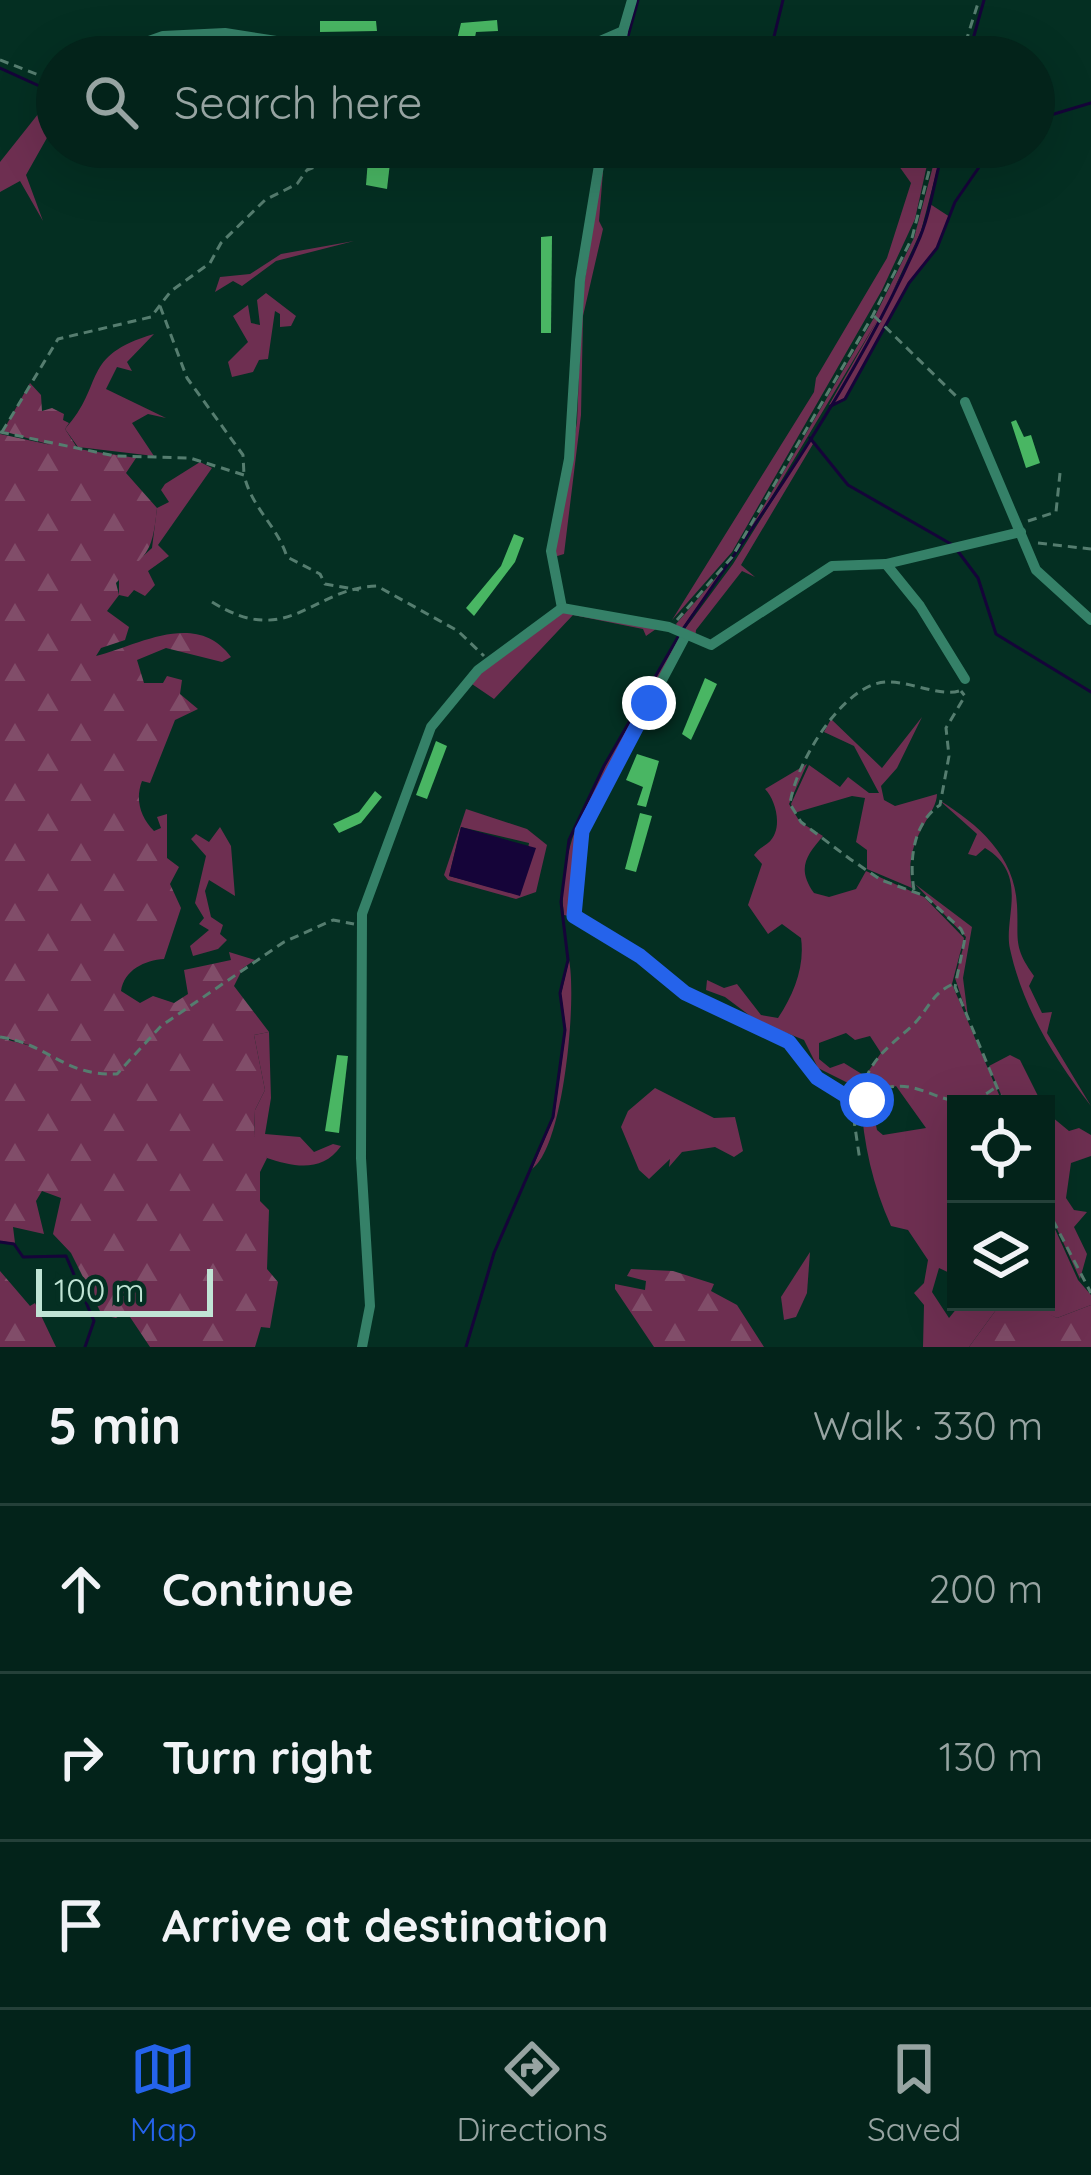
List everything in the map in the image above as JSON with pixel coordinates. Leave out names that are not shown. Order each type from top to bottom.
[{"type":"street","points":[[622,36],[632,0]]},
{"type":"street","points":[[611,36],[623,31]]},
{"type":"street","points":[[164,36],[239,36]]},
{"type":"street","points":[[562,608],[551,551],[569,459],[580,280],[599,168]]},
{"type":"street","points":[[965,402],[1036,570],[1091,620]]},
{"type":"street","points":[[362,1347],[370,1306],[361,1179],[362,914],[386,838],[431,727],[451,698],[562,608],[669,627],[703,645],[720,643],[818,572],[843,564],[886,564],[1021,532]]},
{"type":"street","points":[[886,564],[920,606],[962,684]]},
{"type":"street","points":[[572,912],[582,831],[686,637]]},
{"type":"path","points":[[968,36],[979,0]]},
{"type":"path","points":[[0,60],[36,74]]},
{"type":"path","points":[[244,475],[190,458],[115,455],[1,432],[58,339],[151,316],[210,263],[221,244],[266,200],[297,184],[313,168]]},
{"type":"path","points":[[669,627],[732,557],[873,315],[912,238],[930,168]]},
{"type":"path","points":[[160,304],[174,353],[243,455],[255,507],[282,536],[286,557],[320,574],[325,584],[359,590]]},
{"type":"path","points":[[873,315],[919,366],[965,402]]},
{"type":"path","points":[[1021,532],[1057,512],[1060,473]]},
{"type":"path","points":[[1021,532],[1091,549]]},
{"type":"path","points":[[212,602],[236,616],[263,622],[377,586],[458,631],[490,662]]},
{"type":"path","points":[[914,890],[916,837],[928,813],[940,805],[949,756],[946,728],[965,697],[962,684],[945,694],[919,683],[885,682],[856,692],[825,726],[791,792],[790,804],[801,822],[881,880],[914,890],[947,914],[965,938],[955,983],[1001,1095]]},
{"type":"path","points":[[572,912],[685,993],[789,1042],[807,1070],[846,1096],[854,1108],[860,1161]]},
{"type":"path","points":[[0,1037],[38,1048],[78,1073],[117,1074],[129,1068],[161,1025],[284,942],[333,920],[363,926]]},
{"type":"path","points":[[858,1094],[883,1047],[915,1023],[934,993],[955,983]]},
{"type":"path","points":[[858,1094],[863,1100],[885,1088],[903,1087],[939,1100],[975,1101],[998,1084]]},
{"type":"path","points":[[846,1096],[858,1094]]},
{"type":"path","points":[[1055,1222],[1091,1294]]},
{"type":"green space","points":[[36,117],[36,157],[26,175],[43,221],[20,181],[0,192],[0,162]]},
{"type":"green space","points":[[603,168],[599,221],[603,229],[583,316],[581,415],[564,554],[554,557],[577,422],[582,298]]},
{"type":"green space","points":[[900,168],[926,168],[915,219],[882,290],[732,552],[672,620],[814,392],[816,378],[887,258],[911,183]]},
{"type":"green space","points":[[932,168],[938,168],[921,231],[892,293],[918,244],[930,204],[950,217],[937,248],[909,283],[845,398],[829,405],[878,319],[737,551],[875,316],[914,238]]},
{"type":"green space","points":[[354,241],[276,261],[242,286],[233,281],[215,292],[220,277],[250,274],[281,254]]},
{"type":"green space","points":[[266,293],[296,316],[291,326],[280,327],[280,314],[275,311],[268,359],[259,360],[253,372],[232,377],[228,362],[248,342],[233,316],[248,305],[251,323],[260,325],[257,300]]},
{"type":"green space","points":[[154,334],[127,362],[132,371],[117,367],[106,389],[166,418],[148,414],[132,423],[154,456],[78,447],[65,429],[104,362],[130,343]]},
{"type":"green space","points":[[30,383],[41,395],[42,411],[52,408],[64,414],[63,420],[69,423],[65,429],[78,449],[136,458],[126,473],[157,508],[150,544],[116,583],[119,595],[107,611],[129,627],[125,640],[101,648],[96,656],[184,633],[217,643],[231,657],[222,662],[166,648],[137,660],[144,683],[163,683],[167,676],[182,680],[180,694],[198,709],[175,720],[150,783],[142,781],[139,794],[142,814],[154,831],[161,828],[157,817],[167,814],[167,858],[179,867],[170,884],[181,908],[164,959],[136,968],[121,991],[140,1003],[153,996],[174,1003],[188,994],[184,970],[231,960],[229,952],[255,960],[243,968],[234,986],[269,1032],[254,1035],[265,1090],[255,1110],[254,1136],[262,1140],[267,1158],[260,1172],[260,1201],[269,1210],[267,1269],[278,1282],[270,1328],[261,1327],[255,1347],[150,1347],[126,1311],[116,1318],[102,1315],[71,1253],[53,1234],[61,1198],[42,1191],[36,1201],[44,1234],[13,1227],[15,1243],[0,1241],[0,1038],[35,1047],[0,1036],[0,434],[51,445],[3,431]]},
{"type":"green space","points":[[810,440],[813,444],[741,565],[755,577],[742,571],[696,630],[695,640],[682,633],[733,564]]},
{"type":"green space","points":[[200,462],[212,468],[158,545],[169,556],[148,571],[155,585],[145,596],[134,590],[128,597],[119,595],[119,578],[152,548],[157,508],[169,502],[161,490]]},
{"type":"green space","points":[[728,564],[680,631],[676,624]]},
{"type":"green space","points":[[562,611],[656,629],[646,636],[643,629],[573,615],[494,699],[469,682]]},
{"type":"green space","points":[[680,636],[580,831],[573,917],[564,915],[563,881],[584,808]]},
{"type":"green space","points":[[922,717],[897,768],[881,786],[884,800],[895,806],[937,794],[912,855],[912,888],[867,869],[867,850],[856,842],[865,798],[852,796],[794,813],[791,804],[809,765],[840,787],[848,777],[869,793],[879,793],[854,746],[824,732],[831,719],[882,768]]},
{"type":"green space","points":[[807,764],[789,804],[800,822],[823,836],[806,862],[814,893],[829,897],[856,889],[866,871],[924,897],[964,938],[952,984],[999,1095],[947,1095],[947,1272],[939,1268],[932,1292],[949,1318],[955,1311],[995,1311],[969,1347],[923,1347],[924,1305],[914,1293],[924,1283],[928,1260],[908,1230],[891,1226],[870,1164],[861,1100],[858,1094],[846,1095],[857,1092],[854,1086],[818,1068],[804,1040],[757,1021],[725,997],[706,990],[707,980],[724,988],[737,984],[761,1015],[778,1018],[797,979],[801,938],[782,924],[768,934],[748,905],[762,864],[754,855],[776,831],[772,800],[765,789]],"holes":[[[846,1033],[855,1040],[870,1036],[881,1053],[865,1076],[844,1063],[830,1068],[819,1059],[819,1043]],[[896,1086],[926,1128],[883,1135],[877,1130],[870,1097]]]},
{"type":"green space","points":[[939,800],[992,843],[1009,871],[1015,887],[1019,949],[1034,976],[1029,986],[1042,1013],[1052,1012],[1047,1033],[1091,1106],[1053,1051],[1023,992],[1010,949],[1012,897],[1007,871],[985,848],[976,856],[968,854],[977,834]]},
{"type":"green space","points":[[466,809],[527,829],[547,845],[536,892],[516,899],[444,875]],"holes":[[[461,827],[529,843],[520,895],[449,876]]]},
{"type":"green space","points":[[220,827],[231,846],[235,896],[209,880],[205,891],[211,917],[223,925],[220,934],[227,940],[218,949],[193,956],[190,946],[209,930],[199,924],[204,918],[195,903],[206,856],[191,839],[196,834],[209,842]]},
{"type":"green space","points":[[915,884],[972,927],[963,978],[968,1017],[955,978],[966,937]]},
{"type":"green space","points":[[569,960],[569,1037],[560,1103],[543,1155],[532,1169],[554,1117],[566,1030],[561,994]]},
{"type":"green space","points":[[269,1032],[271,1098],[265,1134],[300,1137],[314,1152],[333,1144],[341,1146],[325,1161],[297,1165],[267,1158],[254,1136],[255,1110],[265,1090],[254,1035]]},
{"type":"green space","points":[[1010,1055],[1020,1060],[1038,1095],[1001,1095],[989,1066]]},
{"type":"green space","points":[[655,1088],[714,1118],[735,1117],[743,1151],[734,1157],[715,1147],[682,1152],[649,1179],[639,1170],[621,1127],[628,1111]]},
{"type":"green space","points":[[1055,1119],[1069,1131],[1079,1128],[1091,1135],[1091,1156],[1071,1163],[1066,1198],[1074,1210],[1087,1212],[1074,1227],[1087,1254],[1080,1279],[1055,1225]]},
{"type":"green space","points":[[1055,1229],[1078,1280],[1091,1295],[1091,1305],[1057,1318],[1041,1311],[1055,1311]]},
{"type":"green space","points":[[810,1252],[807,1293],[796,1317],[784,1320],[781,1297]]},
{"type":"green space","points":[[631,1269],[673,1271],[714,1284],[711,1291],[737,1305],[764,1347],[654,1347],[615,1289],[615,1284],[645,1290],[646,1281],[627,1276]]},
{"type":"green space","points":[[0,1271],[30,1306],[35,1303],[56,1347],[0,1347]]},
{"type":"green space","points":[[1091,1305],[1091,1347],[969,1347],[995,1311],[1044,1311],[1057,1318]]},
{"type":"shaded area","points":[[461,827],[536,848],[520,896],[449,876]]},
{"type":"building","points":[[497,20],[498,31],[458,36],[461,23]]},
{"type":"building","points":[[320,21],[376,21],[377,31],[320,32]]},
{"type":"building","points":[[367,168],[389,168],[387,189],[366,185]]},
{"type":"building","points":[[552,236],[551,333],[541,333],[541,237]]},
{"type":"building","points":[[1016,420],[1024,437],[1031,435],[1040,463],[1026,468],[1011,422]]},
{"type":"building","points":[[514,534],[524,538],[515,562],[474,616],[466,608],[501,566]]},
{"type":"building","points":[[705,678],[717,684],[691,740],[682,734]]},
{"type":"building","points":[[436,741],[447,746],[427,799],[416,795]]},
{"type":"building","points":[[637,754],[659,761],[646,807],[637,805],[643,787],[626,780]]},
{"type":"building","points":[[375,791],[382,797],[361,823],[339,833],[333,824],[359,812]]},
{"type":"building","points":[[640,813],[652,816],[636,872],[625,869]]},
{"type":"building","points":[[337,1055],[348,1056],[339,1133],[325,1131]]},
{"type":"waterway","points":[[628,36],[638,0]]},
{"type":"waterway","points":[[774,36],[783,0]]},
{"type":"waterway","points":[[974,36],[984,0]]},
{"type":"waterway","points":[[0,68],[36,84]]},
{"type":"waterway","points":[[1055,114],[1091,103]]},
{"type":"waterway","points":[[683,629],[778,490],[867,345],[922,233],[939,168]]},
{"type":"waterway","points":[[831,406],[845,399],[909,283],[937,248],[955,202],[978,168]]},
{"type":"waterway","points":[[810,438],[848,485],[951,544]]},
{"type":"waterway","points":[[957,550],[978,578],[996,634],[1091,692]]},
{"type":"waterway","points":[[466,1347],[494,1253],[553,1117],[565,1030],[560,993],[568,960],[561,902],[569,840],[604,766],[678,637]]},
{"type":"waterway","points":[[0,1242],[14,1244],[23,1257],[66,1256],[94,1321],[85,1347]]},
{"type":"route","points":[[649,703],[582,831],[573,884],[574,916],[640,956],[685,993],[789,1042],[817,1078],[846,1096],[858,1094],[867,1100]]}]
